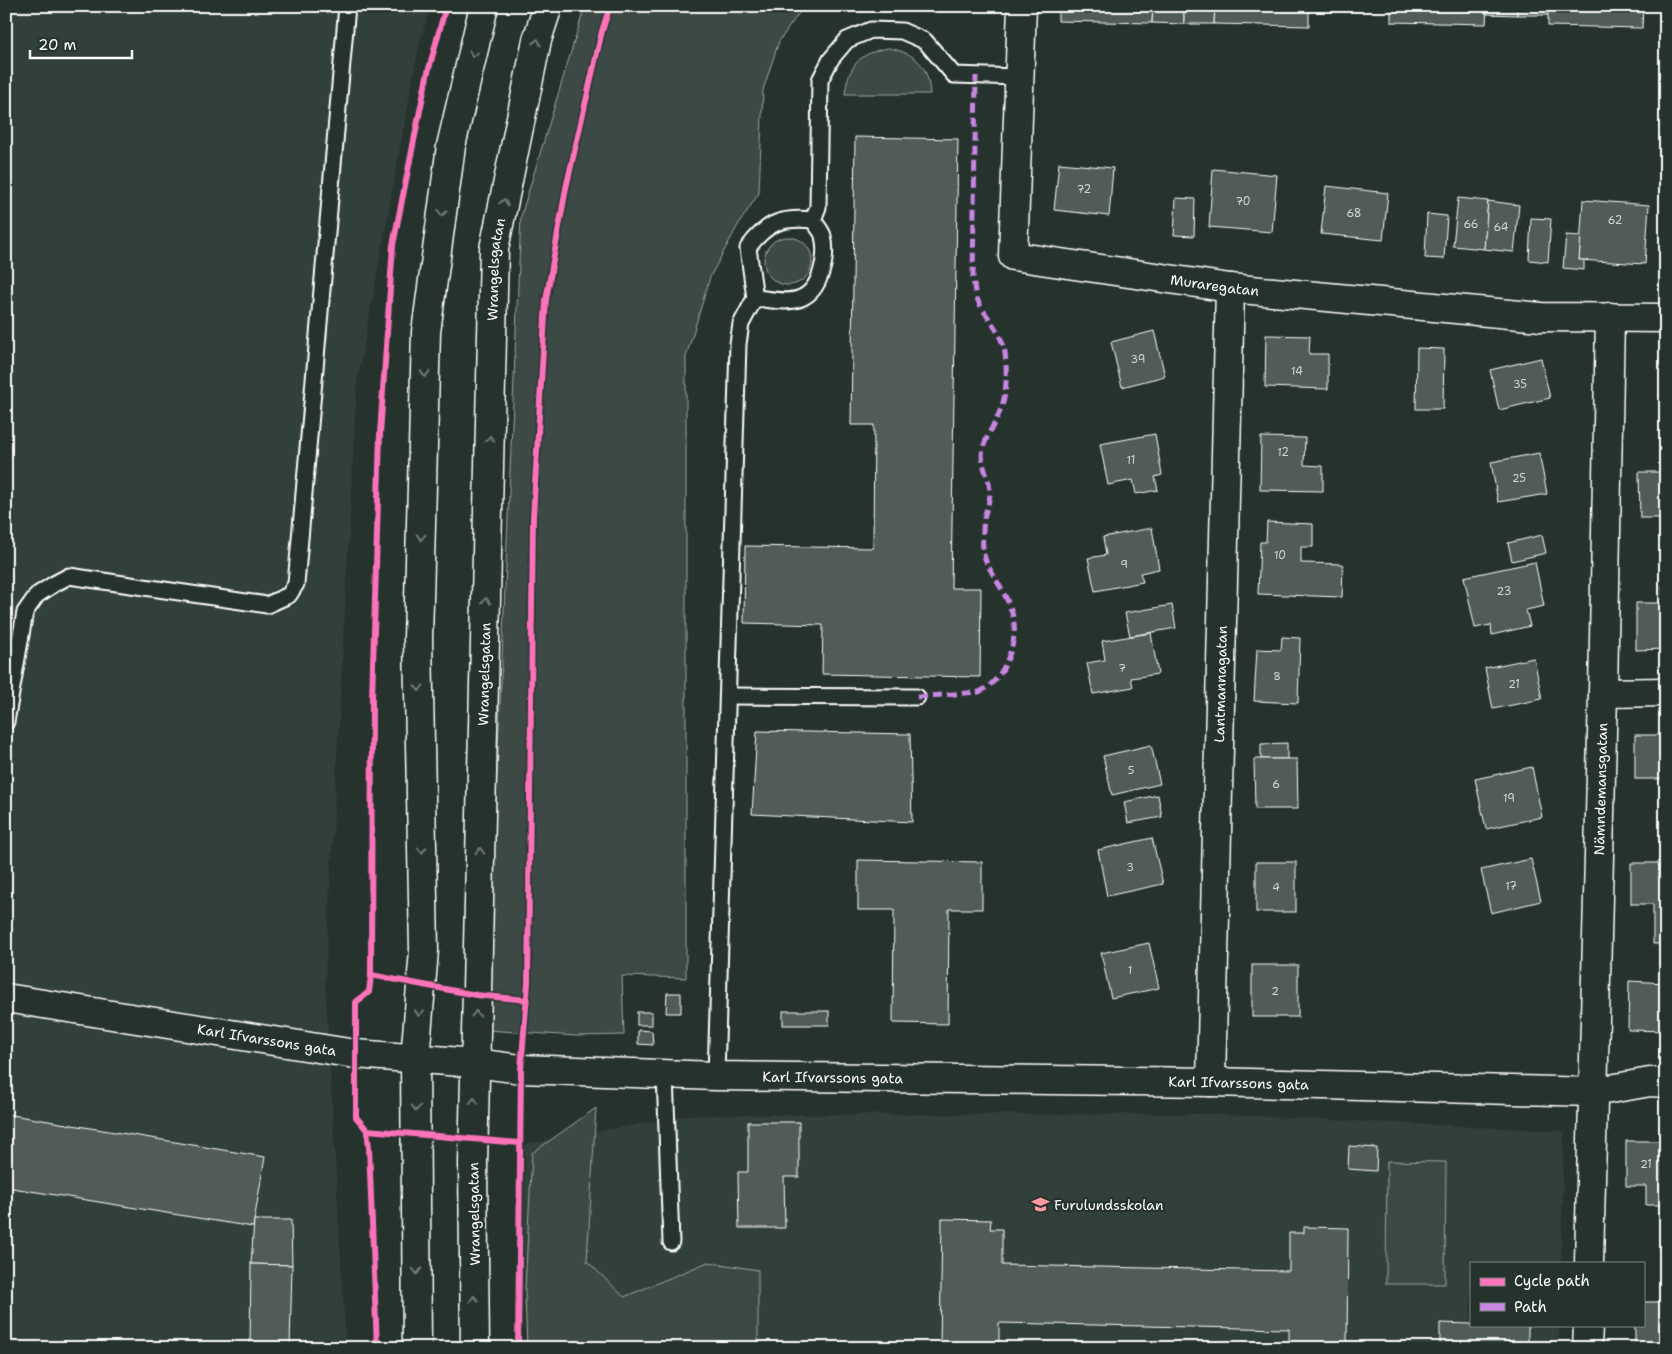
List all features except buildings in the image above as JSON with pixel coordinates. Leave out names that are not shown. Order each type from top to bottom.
[{"type":"street","points":[[417,1348],[415,1059],[424,950],[418,639],[426,332],[451,146],[484,6]]},
{"type":"street","name":"Wrangelsgatan","points":[[475,1348],[473,1164],[494,249],[537,40],[548,6]]},
{"type":"street","name":"Muraregatan","points":[[1022,6],[1013,256],[1230,288],[1541,317],[1666,318]]},
{"type":"street","name":"Lantmannagatan","points":[[1211,1082],[1230,288]]},
{"type":"street","name":"Nämndemansgatan","points":[[1589,1262],[1610,317]]},
{"type":"street","points":[[1603,693],[1666,692]]},
{"type":"street","name":"Karl Ifvarssons gata","points":[[6,998],[355,1054],[475,1062],[521,1069],[716,1076],[1211,1082],[1593,1092],[1650,1082],[1666,1082]]},
{"type":"street","points":[[1587,1348],[1588,1326]]},
{"type":"lane","points":[[6,722],[24,612],[37,595],[69,576],[267,605],[289,595],[296,584],[347,6]]},
{"type":"lane","points":[[813,220],[818,207],[820,80],[831,59],[848,40],[871,30],[902,31],[925,40],[954,75],[1019,77]]},
{"type":"lane","points":[[716,1076],[738,344],[741,324],[755,298],[748,248],[756,237],[770,225],[785,219],[813,220]]},
{"type":"lane","points":[[755,298],[786,301],[801,298],[815,288],[822,272],[824,250],[823,236],[813,220]]},
{"type":"lane","points":[[728,696],[917,697]]},
{"type":"lane","points":[[665,1074],[671,1242]]},
{"type":"shaded area","points":[[6,6],[430,6],[418,50],[357,383],[325,981],[346,1348],[6,1348]]},
{"type":"shaded area","points":[[585,6],[804,6],[779,41],[763,90],[759,193],[738,225],[710,277],[686,357],[686,978],[622,976],[624,1035],[576,1036],[486,1030],[521,216]]},
{"type":"shaded area","points":[[889,48],[907,54],[919,62],[927,75],[930,94],[845,94],[849,76],[857,62],[870,53]]},
{"type":"shaded area","points":[[783,237],[793,237],[805,244],[812,256],[812,266],[805,278],[793,285],[783,285],[775,281],[768,274],[764,266],[764,256],[768,248],[775,241]]},
{"type":"shaded area","points":[[596,1108],[587,1261],[624,1297],[708,1262],[758,1270],[758,1348],[527,1348],[525,1290],[532,1153]]},
{"type":"shaded area","name":"Furulundsskolan","points":[[1208,1114],[1564,1131],[1561,1262],[1470,1262],[1470,1326],[1559,1326],[1559,1348],[526,1348],[515,1146],[690,1115]]},
{"type":"shaded area","points":[[1387,1161],[1446,1162],[1445,1284],[1386,1284]]},
{"type":"marked path","points":[[917,697],[979,692],[984,689],[997,678],[1003,669],[1014,638],[1014,620],[1004,593],[987,563],[983,545],[984,518],[990,492],[982,454],[1002,406],[1005,394],[1006,373],[1003,345],[998,332],[978,300],[973,277],[976,76]]},
{"type":"cycle path","points":[[377,1348],[369,1147],[367,1130],[356,1117],[356,1002],[369,992],[371,975],[372,698],[380,434],[393,245],[427,76],[446,6]]},
{"type":"cycle path","points":[[518,1348],[521,1069],[528,983],[533,517],[546,300],[566,188],[602,31],[610,6]]},
{"type":"cycle path","points":[[371,975],[476,995],[527,1000]]},
{"type":"cycle path","points":[[367,1130],[520,1143]]},
{"type":"place","name":"Furulundsskolan","points":[[1040,1205]]}]
